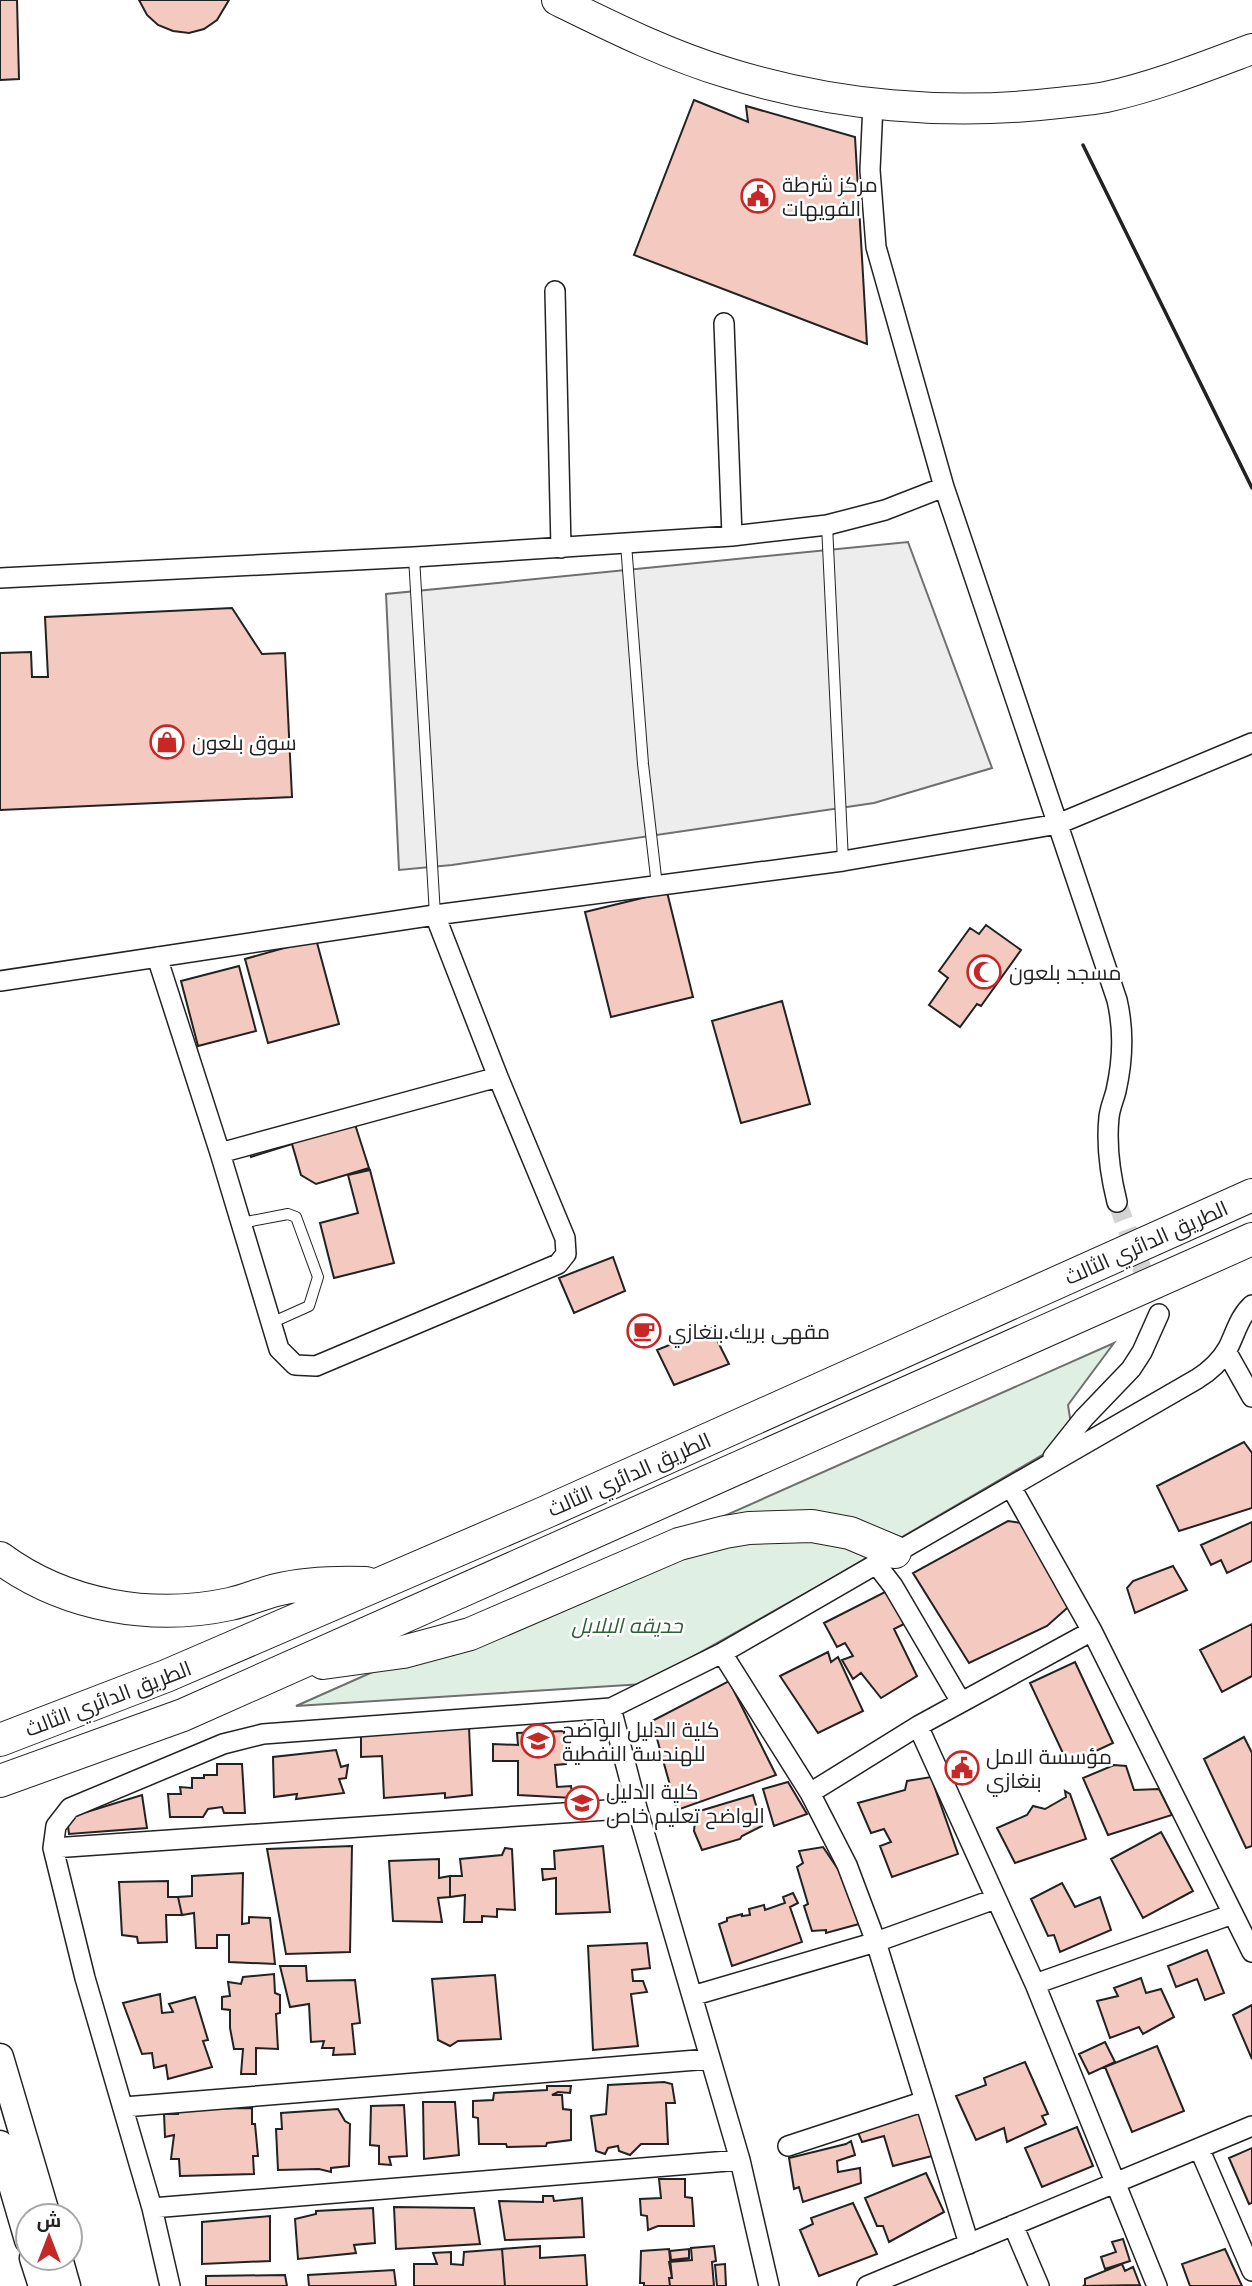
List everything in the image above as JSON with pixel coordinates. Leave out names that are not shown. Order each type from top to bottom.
[{"type":"highway","name":"الطريق الدائري الثالث","points":[[0,1740],[166,1676],[546,1512],[1252,1195]]},
{"type":"highway","name":"الطريق الدائري الثالث","points":[[0,1781],[183,1714],[1252,1239]]},
{"type":"highway","points":[[297,1664],[368,1658],[426,1647],[470,1634],[680,1544],[725,1532],[749,1528],[812,1526],[850,1533],[886,1558]]},
{"type":"highway","points":[[0,1558],[28,1576],[71,1595],[120,1608],[147,1611],[204,1609],[232,1604],[275,1590],[316,1584],[382,1583]]},
{"type":"main road","points":[[562,1],[659,48],[729,73],[797,90],[873,104],[937,108],[1017,108],[1105,97],[1197,70],[1252,49]]},
{"type":"main road","points":[[0,2057],[43,2202]]},
{"type":"main road","points":[[0,2144],[17,2202]]},
{"type":"street","points":[[873,104],[870,170],[876,247],[944,487],[1117,1000],[1122,1022],[1120,1068],[1109,1113],[1108,1136],[1117,1202]]},
{"type":"street","points":[[555,291],[561,548]]},
{"type":"street","points":[[724,323],[732,536]]},
{"type":"street","points":[[0,578],[414,557],[732,536],[827,525],[885,510],[944,487]]},
{"type":"street","points":[[0,981],[435,915],[843,861],[1058,824],[1252,743]]},
{"type":"street","points":[[157,957],[279,1349],[295,1365],[316,1366],[558,1264],[566,1254],[565,1238],[435,915]]},
{"type":"street","points":[[220,1153],[498,1077]]},
{"type":"street","points":[[170,2286],[152,2208],[85,1978],[54,1848],[56,1826],[70,1808],[223,1744],[263,1734],[611,1708],[722,1653],[1197,1379],[1218,1363],[1238,1322],[1252,1304]]},
{"type":"street","points":[[1046,1466],[1084,1418],[1131,1369],[1147,1342],[1158,1314]]},
{"type":"street","points":[[1226,1351],[1252,1396]]},
{"type":"street","points":[[1011,1487],[1092,1631],[1252,1952]]},
{"type":"street","points":[[886,1558],[893,1586],[961,1702]]},
{"type":"street","points":[[810,1793],[918,1726],[1092,1631]]},
{"type":"street","points":[[722,1653],[810,1793],[847,1865],[876,1942],[970,2244]]},
{"type":"street","points":[[611,1708],[637,1808],[740,2160],[769,2286]]},
{"type":"street","points":[[918,1726],[1035,1984],[1157,2286]]},
{"type":"street","points":[[54,1848],[637,1808]]},
{"type":"street","points":[[692,1996],[876,1942],[995,1899]]},
{"type":"street","points":[[1035,1984],[1233,1914]]},
{"type":"street","points":[[124,2107],[709,2059]]},
{"type":"street","points":[[788,2146],[925,2101]]},
{"type":"street","points":[[867,2286],[1114,2181],[1252,2126]]},
{"type":"street","points":[[1199,2148],[1252,2271]]},
{"type":"street","points":[[152,2208],[740,2160]]},
{"type":"street","points":[[1013,2225],[1039,2286]]},
{"type":"lane","points":[[827,525],[843,861]]},
{"type":"lane","points":[[626,544],[643,764],[657,886]]},
{"type":"lane","points":[[414,557],[435,915]]},
{"type":"lane","points":[[241,1223],[288,1214],[296,1217],[318,1277],[309,1307],[271,1323]]},
{"type":"green space","name":"حديقه البلابل","points":[[1114,1343],[1068,1405],[1073,1437],[822,1584],[644,1684],[296,1706]]},
{"type":"shaded area","points":[[908,542],[992,768],[874,803],[452,865],[399,870],[386,594]]},
{"type":"building","points":[[0,0],[17,0],[19,79],[0,80]]},
{"type":"building","points":[[139,0],[229,0],[217,20],[204,29],[189,33],[158,25],[147,15]]},
{"type":"building","name":"مركز شرطة الفويهات","points":[[694,100],[748,122],[746,106],[855,137],[867,344],[634,255]]},
{"type":"building","points":[[232,608],[262,654],[285,653],[292,797],[0,810],[0,653],[31,652],[32,677],[48,677],[45,617]]},
{"type":"building","points":[[667,892],[693,997],[611,1017],[585,912]]},
{"type":"building","points":[[986,925],[1021,950],[981,1006],[977,1004],[960,1027],[929,1005],[948,978],[939,971],[970,928],[979,934]]},
{"type":"building","points":[[316,939],[339,1024],[268,1043],[245,959]]},
{"type":"building","points":[[239,966],[256,1031],[198,1046],[181,981]]},
{"type":"building","points":[[782,1001],[810,1104],[741,1123],[712,1021]]},
{"type":"building","points":[[353,1118],[369,1168],[316,1184],[301,1175],[292,1144],[251,1157],[248,1149]]},
{"type":"building","points":[[370,1170],[394,1263],[334,1278],[320,1223],[358,1213],[348,1175]]},
{"type":"building","points":[[613,1257],[625,1291],[574,1313],[559,1278]]},
{"type":"building","points":[[711,1328],[729,1364],[674,1385],[657,1350]]},
{"type":"building","points":[[1244,1442],[1252,1453],[1252,1508],[1179,1531],[1157,1486]]},
{"type":"building","points":[[1008,1521],[1029,1524],[1075,1601],[1047,1626],[969,1663],[913,1573]]},
{"type":"building","points":[[1252,1522],[1252,1561],[1227,1573],[1221,1560],[1211,1565],[1201,1545]]},
{"type":"building","points":[[1173,1566],[1187,1590],[1135,1613],[1127,1588],[1133,1581]]},
{"type":"building","points":[[887,1591],[906,1623],[894,1629],[917,1676],[881,1698],[861,1673],[853,1679],[842,1660],[853,1656],[845,1643],[837,1647],[824,1623]]},
{"type":"building","points":[[1252,1624],[1252,1676],[1222,1692],[1200,1650]]},
{"type":"building","points":[[828,1652],[831,1662],[838,1657],[863,1711],[818,1733],[780,1676]]},
{"type":"building","points":[[1075,1662],[1113,1743],[1068,1764],[1030,1683]]},
{"type":"building","points":[[729,1681],[776,1775],[677,1810],[652,1721]]},
{"type":"building","points":[[469,1727],[472,1795],[445,1798],[445,1793],[384,1798],[382,1756],[361,1757],[361,1735]]},
{"type":"building","points":[[564,1731],[566,1764],[555,1765],[557,1787],[571,1786],[573,1798],[518,1795],[518,1761],[493,1761],[493,1744],[518,1745],[517,1733]]},
{"type":"building","points":[[1244,1737],[1252,1753],[1252,1846],[1246,1848],[1204,1759]]},
{"type":"building","points":[[336,1750],[341,1767],[348,1765],[346,1778],[339,1779],[344,1793],[296,1799],[297,1794],[274,1797],[273,1757]]},
{"type":"building","points":[[217,1764],[242,1764],[245,1813],[224,1813],[222,1807],[208,1809],[203,1817],[170,1817],[168,1794],[181,1794],[180,1787],[192,1788],[192,1778],[217,1775]]},
{"type":"building","points":[[1114,1765],[1126,1766],[1134,1790],[1159,1789],[1172,1815],[1108,1835],[1083,1778]]},
{"type":"building","points":[[931,1777],[958,1854],[892,1877],[880,1846],[891,1842],[884,1829],[871,1833],[858,1803],[905,1790],[907,1781]]},
{"type":"building","points":[[788,1782],[807,1814],[774,1826],[763,1789]]},
{"type":"building","points":[[1065,1791],[1070,1794],[1086,1839],[1015,1863],[997,1828],[1027,1815],[1033,1806],[1045,1809],[1066,1797]]},
{"type":"building","points":[[142,1795],[147,1828],[69,1834],[67,1818]]},
{"type":"building","points":[[753,1795],[762,1826],[740,1839],[702,1850],[694,1831],[693,1813]]},
{"type":"building","points":[[1161,1832],[1193,1891],[1143,1918],[1111,1859]]},
{"type":"building","points":[[352,1846],[350,1952],[286,1954],[267,1849]]},
{"type":"building","points":[[603,1846],[610,1912],[556,1914],[556,1878],[543,1880],[542,1869],[555,1869],[554,1851]]},
{"type":"building","points":[[823,1847],[848,1884],[859,1924],[826,1933],[826,1930],[812,1931],[804,1906],[808,1904],[797,1867],[803,1863],[799,1851]]},
{"type":"building","points":[[505,1848],[512,1849],[515,1910],[497,1909],[497,1917],[482,1916],[482,1922],[464,1922],[465,1895],[450,1897],[450,1876],[462,1876],[460,1859],[502,1855]]},
{"type":"building","points":[[439,1859],[439,1878],[450,1876],[450,1897],[438,1898],[442,1922],[393,1921],[389,1861]]},
{"type":"building","points":[[243,1873],[242,1924],[249,1923],[249,1917],[270,1918],[275,1964],[229,1962],[229,1935],[217,1935],[217,1948],[196,1948],[194,1913],[182,1915],[178,1897],[192,1896],[192,1876]]},
{"type":"building","points":[[168,1881],[168,1897],[178,1897],[182,1915],[166,1915],[167,1942],[138,1943],[137,1937],[122,1935],[119,1882]]},
{"type":"building","points":[[1062,1883],[1075,1907],[1100,1897],[1111,1930],[1060,1952],[1054,1935],[1048,1936],[1031,1899]]},
{"type":"building","points":[[793,1893],[798,1903],[790,1907],[802,1942],[732,1966],[719,1924],[727,1921],[727,1918],[750,1915],[749,1909],[764,1905],[765,1910],[785,1903],[783,1897]]},
{"type":"building","points":[[647,1943],[650,1968],[632,1970],[633,1981],[643,1981],[647,1992],[631,1994],[638,2046],[593,2050],[588,1946]]},
{"type":"building","points":[[1207,1950],[1224,1993],[1205,2000],[1197,1979],[1176,1987],[1168,1966]]},
{"type":"building","points":[[280,1966],[306,1966],[307,1981],[355,1980],[360,2023],[352,2024],[355,2054],[333,2055],[334,2048],[322,2048],[324,2041],[311,2042],[309,2004],[290,2007]]},
{"type":"building","points":[[274,1974],[275,1993],[280,1995],[280,2013],[276,2014],[278,2049],[256,2048],[256,2074],[241,2074],[243,2049],[234,2049],[230,2010],[222,2009],[222,1997],[230,1996],[228,1982],[241,1984],[243,1977]]},
{"type":"building","points":[[495,1975],[501,2039],[458,2041],[450,2046],[438,2040],[432,1979]]},
{"type":"building","points":[[1141,1978],[1146,1993],[1161,1989],[1174,2017],[1143,2034],[1139,2027],[1110,2038],[1097,2001],[1118,1996],[1114,1988]]},
{"type":"building","points":[[160,1994],[162,2013],[173,2012],[169,2004],[195,1997],[208,2040],[203,2041],[212,2067],[168,2079],[166,2065],[154,2068],[152,2053],[142,2054],[123,2003]]},
{"type":"building","points":[[1252,2005],[1252,2059],[1233,2015]]},
{"type":"building","points":[[1105,2042],[1115,2062],[1089,2074],[1079,2054]]},
{"type":"building","points":[[1157,2046],[1184,2111],[1132,2132],[1105,2067]]},
{"type":"building","points":[[1025,2062],[1048,2114],[1042,2116],[1046,2124],[1007,2142],[1004,2128],[976,2140],[956,2096],[986,2085],[984,2078]]},
{"type":"building","points":[[664,2082],[672,2084],[675,2103],[666,2103],[668,2144],[641,2144],[630,2155],[619,2151],[618,2146],[608,2148],[605,2154],[596,2151],[591,2116],[606,2114],[608,2085]]},
{"type":"building","points":[[547,2086],[571,2086],[570,2093],[558,2092],[552,2095],[562,2095],[563,2109],[571,2110],[571,2140],[547,2143],[546,2146],[507,2147],[506,2144],[479,2144],[478,2118],[473,2117],[473,2101],[493,2100],[494,2093],[547,2090]]},
{"type":"building","points":[[423,2102],[455,2102],[459,2155],[424,2159]]},
{"type":"building","points":[[404,2105],[407,2156],[389,2157],[391,2165],[379,2164],[379,2146],[370,2145],[371,2106]]},
{"type":"building","points":[[252,2108],[258,2156],[253,2156],[254,2174],[180,2176],[179,2159],[171,2159],[174,2135],[165,2137],[164,2114],[178,2114],[179,2109]]},
{"type":"building","points":[[338,2109],[350,2124],[349,2166],[331,2168],[331,2172],[319,2169],[278,2170],[276,2129],[282,2129],[281,2113]]},
{"type":"building","points":[[919,2112],[932,2156],[893,2166],[884,2136],[862,2142],[857,2130]]},
{"type":"building","points":[[1077,2127],[1093,2166],[1042,2187],[1025,2148]]},
{"type":"building","points":[[851,2141],[855,2155],[837,2161],[838,2172],[860,2168],[861,2183],[803,2202],[799,2187],[794,2189],[789,2158]]},
{"type":"building","points":[[1252,2148],[1252,2203],[1249,2204],[1229,2158]]},
{"type":"building","points":[[926,2173],[944,2212],[889,2242],[883,2226],[877,2226],[865,2198]]},
{"type":"building","points":[[659,2179],[685,2179],[685,2197],[692,2198],[694,2226],[658,2226],[648,2230],[647,2216],[641,2215],[640,2199],[661,2198]]},
{"type":"building","points":[[543,2196],[553,2196],[554,2201],[582,2198],[584,2237],[505,2240],[499,2201],[543,2202]]},
{"type":"building","points":[[853,2203],[877,2254],[819,2276],[800,2230],[813,2224],[811,2218]]},
{"type":"building","points":[[394,2207],[474,2208],[480,2244],[396,2249]]},
{"type":"building","points":[[373,2208],[375,2243],[354,2245],[356,2253],[298,2259],[295,2219],[316,2214],[316,2211]]},
{"type":"building","points":[[270,2216],[270,2261],[202,2264],[202,2222]]},
{"type":"building","points":[[1123,2239],[1130,2261],[1105,2269],[1101,2257],[1116,2252],[1112,2242]]},
{"type":"building","points":[[540,2246],[540,2258],[585,2255],[587,2286],[505,2286],[502,2249]]},
{"type":"building","points":[[714,2246],[714,2286],[670,2286],[669,2278],[672,2278],[669,2262],[692,2260],[691,2248]]},
{"type":"building","points":[[502,2249],[505,2286],[414,2286],[414,2264],[437,2264],[433,2253],[451,2252],[451,2264],[463,2265],[464,2252]]},
{"type":"building","points":[[669,2249],[672,2278],[669,2278],[670,2286],[644,2286],[644,2283],[640,2283],[641,2251]]},
{"type":"building","points":[[689,2249],[689,2258],[671,2260],[670,2251]]},
{"type":"building","points":[[1225,2249],[1242,2286],[1190,2286],[1182,2264]]},
{"type":"building","points":[[725,2264],[726,2286],[717,2286],[715,2265]]},
{"type":"building","points":[[1122,2264],[1125,2271],[1133,2267],[1140,2285],[1083,2286],[1085,2279]]},
{"type":"building","points":[[394,2270],[396,2286],[309,2286],[308,2275]]},
{"type":"building","points":[[285,2275],[287,2286],[206,2286],[206,2276]]},
{"type":"tunnel","points":[[1117,1202],[1159,1314]]},
{"type":"wall","points":[[1083,145],[1252,488]]},
{"type":"place","name":"مركز شرطة الفويهات","points":[[758,196]]},
{"type":"place","name":"سوق بلعون","points":[[167,742]]},
{"type":"place","name":"مسجد بلعون","points":[[984,972]]},
{"type":"place","name":"مقهى بريك.بنغازي","points":[[644,1331]]},
{"type":"place","name":"كلية الدليل الواضح للهندسة النفطية","points":[[538,1741]]},
{"type":"place","name":"مؤسسة الامل بنغازي","points":[[962,1768]]},
{"type":"place","name":"كلية الدليل الواضح تعليم خاص","points":[[582,1803]]}]
